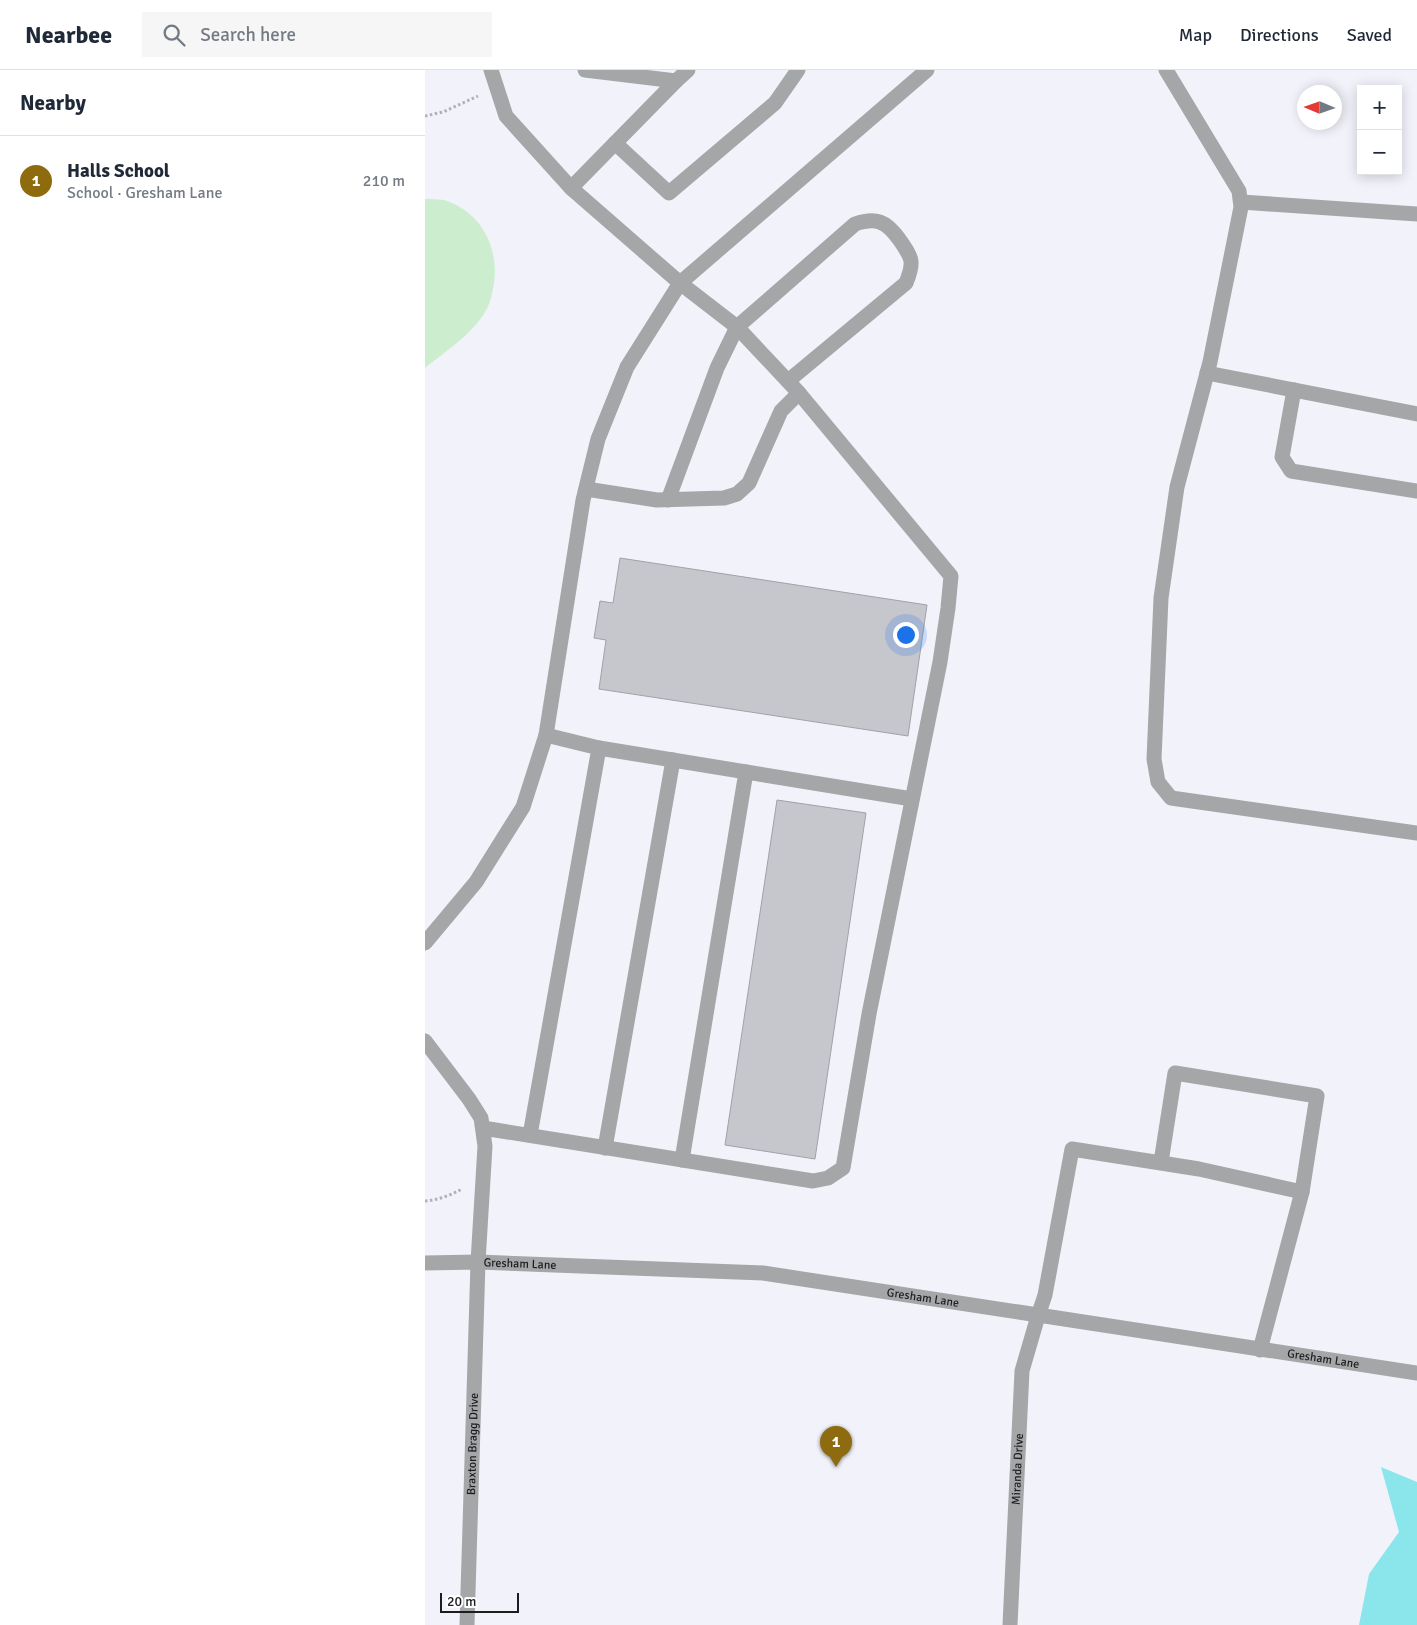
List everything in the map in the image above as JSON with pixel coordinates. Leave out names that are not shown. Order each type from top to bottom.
[{"type":"street","points":[[425,1041],[469,1099],[481,1118],[483,1128],[813,1181],[828,1178],[843,1168],[869,1014],[940,662],[951,576],[799,393],[737,327],[680,283],[571,188],[506,116],[491,70]]},
{"type":"street","points":[[585,70],[677,81]]},
{"type":"street","points":[[571,188],[688,70]]},
{"type":"street","points":[[615,143],[669,193],[775,103],[798,70]]},
{"type":"street","points":[[425,943],[476,882],[523,807],[545,735],[586,489],[598,439],[627,367],[680,283],[927,70]]},
{"type":"street","points":[[1166,70],[1239,191],[1241,202],[1210,362],[1177,487],[1161,598],[1154,759],[1158,782],[1171,798],[1417,834]]},
{"type":"street","points":[[1241,202],[1417,214]]},
{"type":"street","points":[[668,500],[717,368],[737,327],[855,224],[866,220],[879,221],[890,227],[911,256],[911,270],[906,283],[788,381]]},
{"type":"street","points":[[1207,372],[1417,414]]},
{"type":"street","points":[[1294,390],[1282,457],[1291,471],[1417,491]]},
{"type":"street","points":[[586,489],[657,500],[724,498],[737,494],[749,483],[781,411],[799,393]]},
{"type":"street","points":[[545,735],[599,748],[912,799]]},
{"type":"street","points":[[530,1135],[599,748]]},
{"type":"street","points":[[605,1148],[673,760]]},
{"type":"street","points":[[682,1160],[746,772]]},
{"type":"street","points":[[1260,1350],[1302,1192],[1317,1096],[1175,1073],[1161,1162],[1302,1192]]},
{"type":"street","name":"Braxton Bragg Drive","points":[[467,1625],[478,1262],[485,1146],[483,1128]]},
{"type":"street","name":"Miranda Drive","points":[[1010,1625],[1022,1371],[1045,1295],[1072,1149],[1161,1162]]},
{"type":"street","name":"Gresham Lane","points":[[425,1263],[478,1262],[763,1273],[1417,1373]]},
{"type":"path","points":[[425,116],[443,112],[481,94]]},
{"type":"path","points":[[425,1201],[432,1201],[466,1187]]},
{"type":"green space","points":[[425,199],[444,200],[458,206],[479,223],[491,247],[495,275],[490,302],[484,314],[470,331],[425,368]]},
{"type":"water","points":[[1381,1467],[1417,1482],[1417,1625],[1359,1625],[1369,1574],[1399,1532]]},
{"type":"building","points":[[620,558],[927,605],[908,736],[599,689],[606,640],[594,638],[600,601],[613,603]]},
{"type":"building","points":[[777,800],[866,813],[815,1159],[725,1145]]},
{"type":"place","name":"Halls School","points":[[836,1467]]}]
